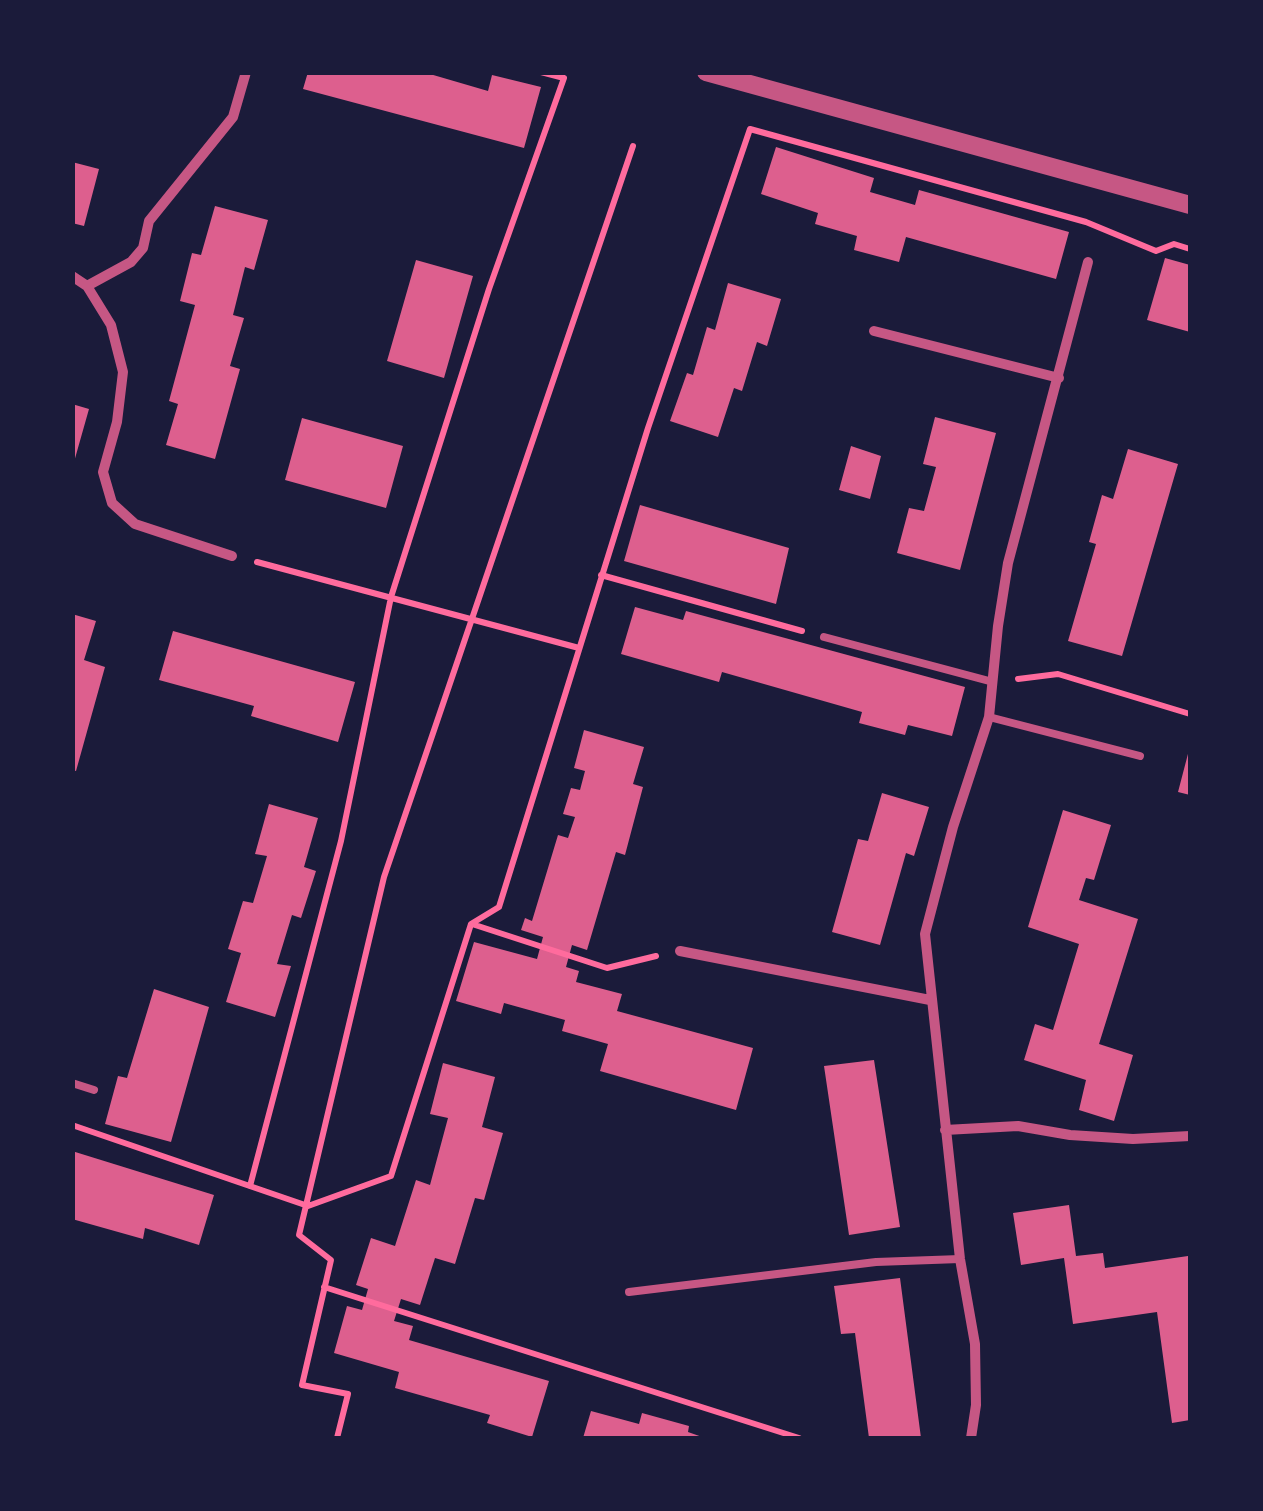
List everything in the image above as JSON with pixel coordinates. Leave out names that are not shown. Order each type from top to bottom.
[{"type":"street","points":[[87,286],[131,262],[143,248],[149,221],[233,117],[246,72]]},
{"type":"street","points":[[706,72],[1190,205]]},
{"type":"street","points":[[971,1438],[976,1405],[974,1344],[960,1259],[925,934],[953,827],[990,717],[1008,563],[1088,262]]},
{"type":"street","points":[[72,276],[87,286],[111,325],[123,372],[117,422],[103,472],[112,502],[135,524],[232,556]]},
{"type":"street","points":[[874,332],[1059,378]]},
{"type":"street","points":[[680,950],[930,1000]]},
{"type":"street","points":[[946,1130],[1018,1126],[1070,1135],[1134,1139],[1186,1136]]},
{"type":"lane","points":[[824,637],[993,682]]},
{"type":"lane","points":[[990,717],[1140,756]]},
{"type":"lane","points":[[72,1083],[94,1090]]},
{"type":"lane","points":[[629,1292],[876,1262],[960,1259]]},
{"type":"path","points":[[250,1186],[341,841],[391,597],[489,289],[564,78],[542,72]]},
{"type":"path","points":[[72,1125],[308,1206],[391,1176],[471,924],[499,907],[601,575],[750,129],[1086,222],[1156,251],[1174,244],[1190,249]]},
{"type":"path","points":[[337,1438],[348,1394],[302,1385],[330,1260],[299,1235],[384,877],[633,146]]},
{"type":"path","points":[[1084,176],[1088,262]]},
{"type":"path","points":[[232,556],[580,648]]},
{"type":"path","points":[[601,575],[824,637]]},
{"type":"path","points":[[993,682],[1058,674],[1190,714]]},
{"type":"path","points":[[471,924],[606,968],[680,950]]},
{"type":"path","points":[[324,1287],[798,1438]]},
{"type":"building","points":[[308,72],[423,72],[488,91],[492,75],[541,87],[524,148],[303,89]]},
{"type":"building","points":[[776,147],[874,178],[870,192],[915,205],[919,190],[1069,232],[1056,279],[906,237],[899,262],[854,250],[857,236],[815,224],[818,213],[761,194]]},
{"type":"building","points":[[72,162],[99,169],[84,226],[72,223]]},
{"type":"building","points":[[215,206],[268,220],[254,270],[245,267],[233,315],[244,318],[230,366],[240,369],[215,459],[166,445],[178,404],[169,401],[195,305],[180,301],[192,253],[201,255]]},
{"type":"building","points":[[1165,258],[1190,265],[1190,332],[1147,320]]},
{"type":"building","points":[[416,260],[473,276],[444,378],[387,361]]},
{"type":"building","points":[[728,283],[781,299],[767,346],[757,342],[742,391],[734,388],[718,437],[670,421],[687,373],[693,375],[707,327],[715,330]]},
{"type":"building","points":[[72,404],[89,409],[74,462],[72,462]]},
{"type":"building","points":[[935,417],[996,433],[960,570],[897,553],[909,508],[924,511],[936,467],[923,464]]},
{"type":"building","points":[[302,418],[403,446],[386,508],[285,480]]},
{"type":"building","points":[[851,446],[881,456],[870,499],[839,490]]},
{"type":"building","points":[[1128,449],[1178,464],[1122,656],[1068,641],[1096,544],[1089,542],[1102,495],[1113,499]]},
{"type":"building","points":[[640,505],[789,548],[776,604],[624,561]]},
{"type":"building","points":[[635,607],[683,620],[686,611],[965,687],[952,736],[908,725],[905,735],[859,723],[862,712],[722,672],[719,682],[621,654]]},
{"type":"building","points":[[72,614],[96,621],[84,660],[105,667],[76,771],[72,770]]},
{"type":"building","points":[[173,631],[355,682],[338,742],[251,716],[254,706],[159,680]]},
{"type":"building","points":[[584,730],[644,747],[633,784],[643,787],[625,855],[616,852],[587,950],[572,945],[566,967],[579,971],[576,982],[622,994],[617,1011],[753,1048],[736,1110],[600,1071],[608,1044],[562,1031],[565,1020],[504,1003],[501,1014],[456,1001],[474,942],[537,959],[543,937],[521,930],[525,918],[532,921],[558,835],[568,838],[575,817],[563,814],[571,788],[580,790],[585,771],[574,768]]},
{"type":"building","points":[[1190,750],[1190,795],[1178,792]]},
{"type":"building","points":[[882,793],[929,807],[914,856],[906,853],[880,945],[832,932],[858,839],[868,841]]},
{"type":"building","points":[[269,804],[318,818],[304,867],[316,871],[301,918],[292,915],[277,964],[291,966],[275,1017],[226,1002],[241,953],[228,949],[243,901],[253,903],[267,856],[255,854]]},
{"type":"building","points":[[1063,810],[1111,825],[1094,880],[1086,878],[1079,900],[1138,919],[1099,1044],[1133,1055],[1114,1121],[1079,1110],[1086,1080],[1024,1060],[1035,1024],[1053,1030],[1079,944],[1028,927]]},
{"type":"building","points":[[154,989],[209,1007],[171,1142],[105,1124],[118,1076],[127,1078]]},
{"type":"building","points":[[874,1060],[900,1227],[849,1235],[824,1066]]},
{"type":"building","points":[[443,1063],[495,1077],[482,1127],[503,1133],[484,1200],[475,1198],[455,1264],[435,1258],[420,1305],[401,1299],[394,1321],[413,1326],[409,1340],[549,1381],[532,1437],[487,1423],[490,1415],[395,1388],[399,1372],[334,1353],[347,1306],[362,1310],[368,1289],[356,1285],[371,1238],[395,1246],[416,1180],[430,1185],[448,1118],[430,1114]]},
{"type":"building","points":[[72,1151],[214,1195],[199,1245],[145,1228],[143,1239],[72,1219]]},
{"type":"building","points":[[1069,1205],[1076,1256],[1103,1253],[1105,1268],[1188,1256],[1190,1420],[1172,1423],[1157,1312],[1073,1324],[1064,1258],[1021,1265],[1013,1213]]},
{"type":"building","points":[[900,1278],[921,1438],[869,1438],[855,1333],[841,1334],[834,1286]]},
{"type":"building","points":[[591,1411],[639,1424],[642,1413],[689,1426],[688,1432],[705,1438],[583,1438]]}]
